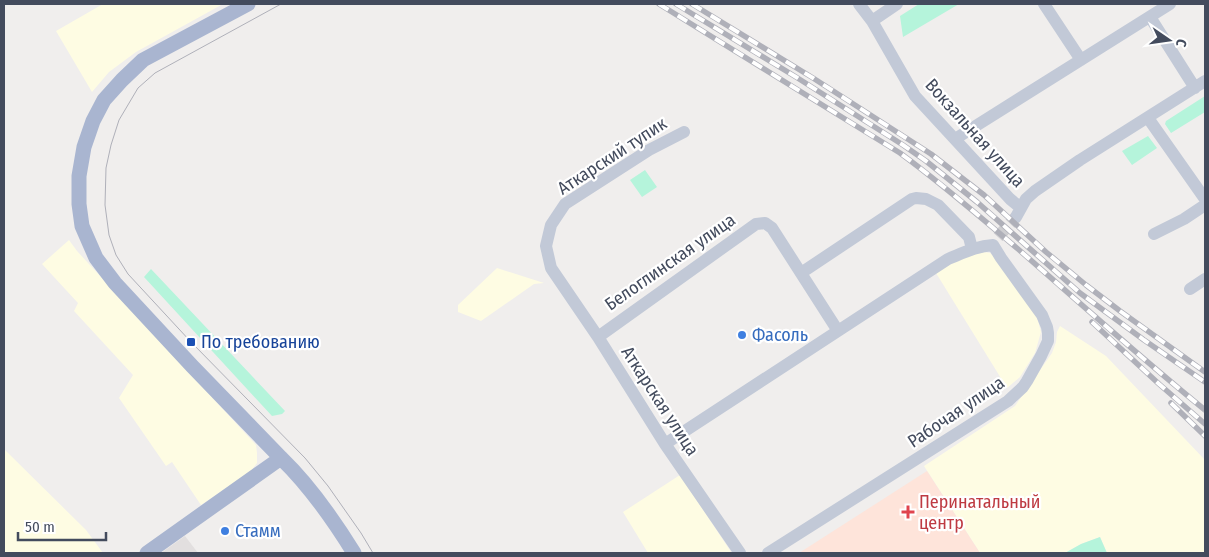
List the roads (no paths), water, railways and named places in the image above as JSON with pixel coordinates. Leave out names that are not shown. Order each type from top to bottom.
[{"type":"main road","points":[[248,4],[143,60],[104,100],[93,121],[84,147],[79,176],[79,204],[82,226],[96,258],[116,283],[186,359],[296,472],[317,498],[354,553]]},
{"type":"main road","points":[[147,553],[281,458]]},
{"type":"street","name":"Вокзальная улица","points":[[859,4],[872,21],[915,96],[1010,199],[1018,213],[1026,199],[1034,191],[1148,118]]},
{"type":"street","points":[[872,21],[897,4]]},
{"type":"street","points":[[1044,4],[1081,60]]},
{"type":"street","points":[[955,139],[1170,4]]},
{"type":"street","points":[[1150,17],[1200,84],[1148,118],[1205,199]]},
{"type":"street","name":"Аткарский тупик","points":[[551,268],[546,246],[551,225],[565,204],[649,150],[684,132]]},
{"type":"street","points":[[665,444],[685,430],[838,331],[948,259],[972,250],[969,237],[938,205],[926,199],[916,198],[801,272],[838,331]]},
{"type":"street","points":[[1154,234],[1184,219],[1205,205]]},
{"type":"street","name":"Белоглинская улица","points":[[598,337],[756,224],[765,223],[772,228],[801,272]]},
{"type":"street","name":"Рабочая улица","points":[[768,553],[1000,406],[1023,386],[1048,342],[1047,326],[1042,315],[1001,258],[996,241],[972,250]]},
{"type":"street","name":"Аткарская улица","points":[[551,268],[598,337],[665,444],[740,553]]},
{"type":"street","points":[[1190,289],[1205,279]]},
{"type":"tunnel","points":[[998,237],[1016,217]]},
{"type":"tram line","points":[[281,4],[155,73],[138,88],[119,120],[106,168],[105,205],[109,235],[116,255],[128,274],[191,342],[305,458],[328,486],[373,553]]},
{"type":"railway","points":[[659,4],[900,153],[1018,249],[1205,410]]},
{"type":"railway","points":[[676,4],[796,77],[926,161],[977,202],[1080,293],[1205,382]]},
{"type":"railway","points":[[692,4],[813,78],[931,154],[984,195],[1046,252],[1086,285],[1205,372]]},
{"type":"railway","points":[[1092,322],[1205,424]]},
{"type":"railway","points":[[1171,403],[1205,436]]},
{"type":"place","name":"Фасоль","points":[[742,335]]},
{"type":"place","name":"По требованию","points":[[191,342]]},
{"type":"place","name":"Перинатальный центр","points":[[908,512]]},
{"type":"place","name":"Стамм","points":[[225,531]]}]
